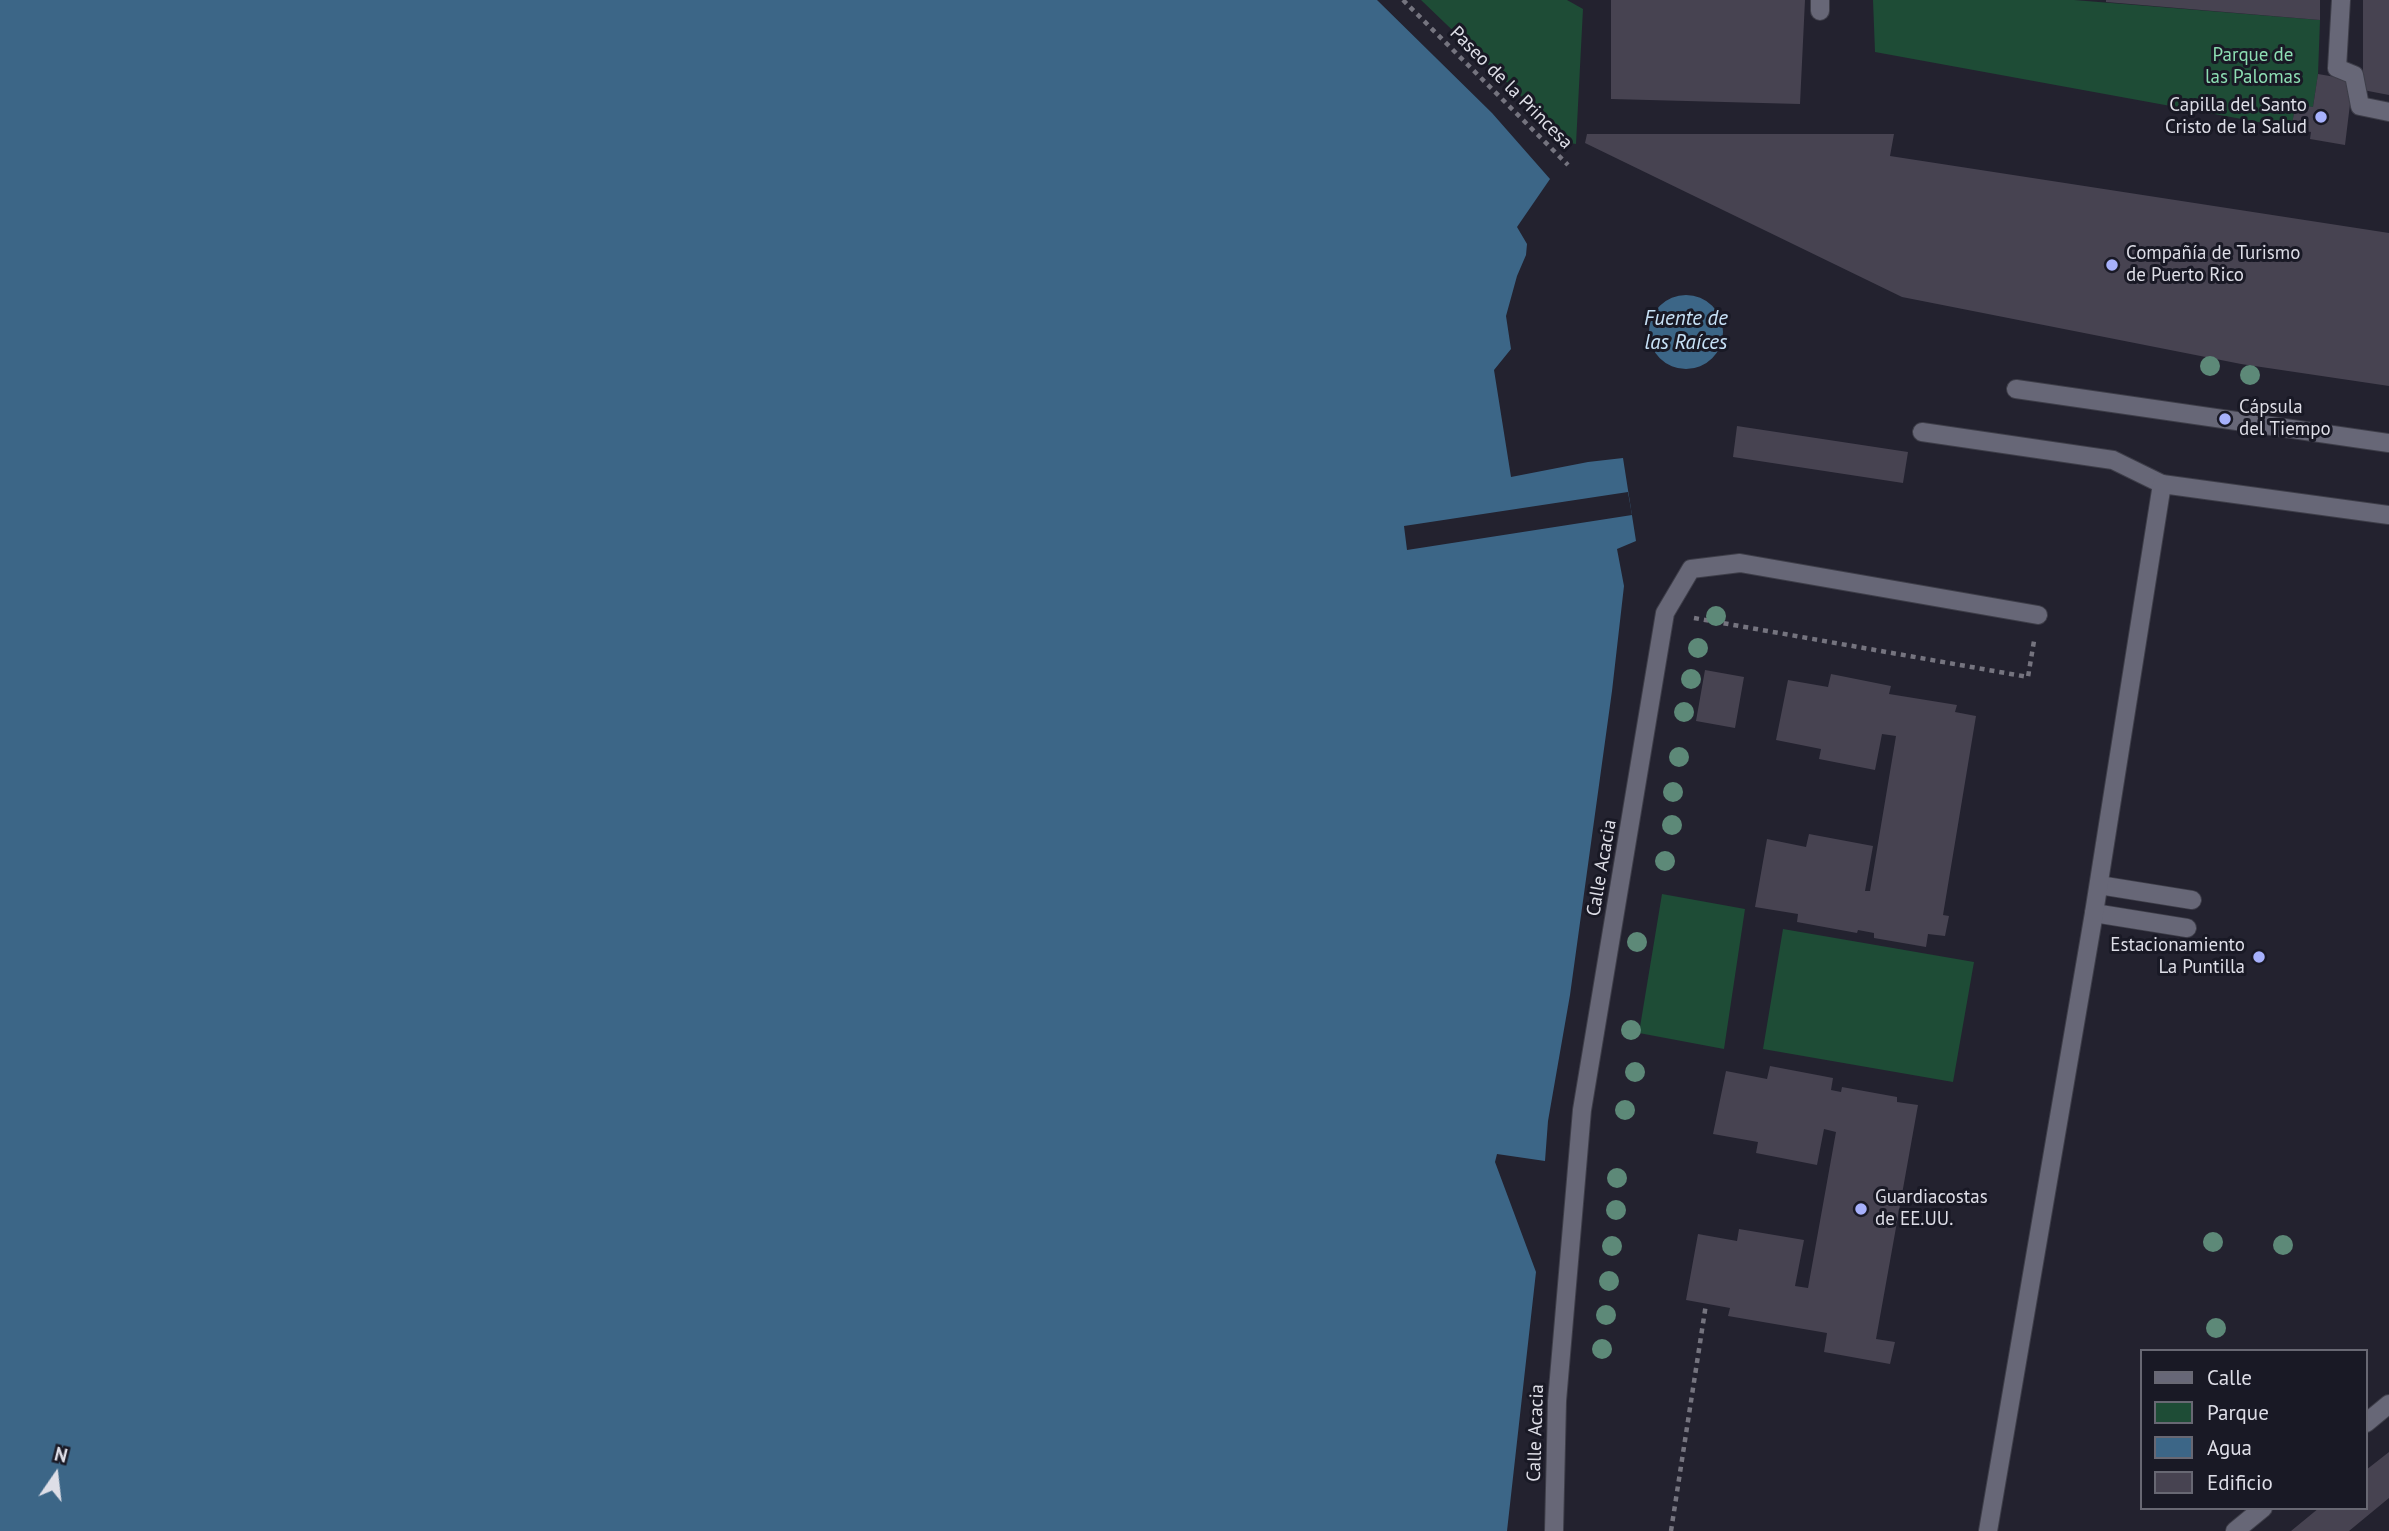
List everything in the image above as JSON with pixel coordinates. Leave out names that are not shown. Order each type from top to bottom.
[{"type":"street","points":[[2341,0],[2337,68],[2354,75],[2360,106],[2389,112]]},
{"type":"street","points":[[2016,389],[2389,443]]},
{"type":"street","points":[[1922,432],[2113,460],[2162,484],[2389,515]]},
{"type":"street","points":[[1988,1531],[2099,885],[2162,484]]},
{"type":"street","name":"Calle Acacia","points":[[1554,1531],[1557,1401],[1582,1110],[1665,613],[1691,569],[1740,563],[2038,615]]},
{"type":"street","points":[[2099,885],[2192,900]]},
{"type":"street","points":[[2094,913],[2187,928]]},
{"type":"street","points":[[2368,1421],[2389,1404]]},
{"type":"street","points":[[2235,1531],[2261,1510]]},
{"type":"path","name":"Paseo de la Princesa","points":[[1404,0],[1568,165]]},
{"type":"path","points":[[1665,613],[2028,677],[2038,615]]},
{"type":"path","points":[[1671,1531],[1706,1304]]},
{"type":"green space","points":[[1421,0],[1567,0],[1583,9],[1576,144],[1570,143]]},
{"type":"green space","name":"Parque de las Palomas","points":[[1873,0],[2074,0],[2320,20],[2318,74],[2313,107],[2296,105],[2291,128],[1875,52]]},
{"type":"green space","points":[[1662,894],[1745,909],[1724,1049],[1639,1033]]},
{"type":"green space","points":[[1783,929],[1974,962],[1953,1082],[1763,1049]]},
{"type":"water","points":[[0,0],[1377,0],[1492,113],[1550,179],[1517,227],[1527,244],[1526,255],[1506,316],[1511,349],[1494,370],[1511,477],[1623,458],[1636,541],[1617,549],[1624,586],[1612,691],[1570,995],[1548,1121],[1545,1161],[1497,1154],[1495,1162],[1536,1272],[1507,1531],[0,1531]]},
{"type":"water","name":"Fuente de las Raíces","points":[[1679,295],[1693,295],[1707,301],[1717,311],[1723,332],[1717,353],[1707,363],[1693,369],[1679,369],[1665,363],[1655,353],[1649,339],[1649,325],[1655,311],[1665,301]]},
{"type":"pier","points":[[1628,492],[1632,515],[1407,550],[1404,526]]},
{"type":"building","points":[[1611,0],[1805,0],[1800,104],[1611,99]]},
{"type":"building","points":[[2320,0],[2320,20],[2106,2]]},
{"type":"building","points":[[2363,0],[2389,0],[2389,95],[2363,90]]},
{"type":"building","name":"Capilla del Santo Cristo de la Salud","points":[[2318,74],[2353,80],[2345,145],[2310,139],[2311,132],[2291,128],[2296,104],[2313,107]]},
{"type":"building","name":"Compañía de Turismo de Puerto Rico","points":[[1587,134],[1894,134],[1890,156],[2389,233],[2389,386],[2241,364],[1902,297],[1585,143]]},
{"type":"building","points":[[1737,426],[1908,452],[1903,483],[1733,457]]},
{"type":"building","points":[[1705,670],[1744,677],[1735,728],[1696,721]]},
{"type":"building","points":[[1831,674],[1891,686],[1889,694],[1957,705],[1955,712],[1976,716],[1943,915],[1949,916],[1945,936],[1928,934],[1926,947],[1874,938],[1874,933],[1858,930],[1857,933],[1797,922],[1798,914],[1755,907],[1767,839],[1806,847],[1809,834],[1873,846],[1865,891],[1870,891],[1896,736],[1882,734],[1875,770],[1819,759],[1821,749],[1776,740],[1788,680],[1828,687]]},
{"type":"building","points":[[1770,1066],[1833,1078],[1831,1090],[1841,1092],[1842,1087],[1897,1097],[1897,1102],[1918,1105],[1876,1339],[1895,1342],[1890,1364],[1824,1352],[1827,1333],[1728,1316],[1730,1308],[1686,1300],[1698,1234],[1737,1241],[1739,1229],[1804,1240],[1795,1286],[1808,1288],[1836,1132],[1824,1129],[1817,1165],[1756,1153],[1758,1142],[1713,1134],[1726,1071],[1767,1079]]},
{"type":"building","points":[[2389,1452],[2389,1498],[2349,1531],[2291,1531],[2317,1510],[2368,1510],[2368,1468]]},
{"type":"place","name":"Capilla del Santo Cristo de la Salud","points":[[2321,117]]},
{"type":"place","name":"Compañía de Turismo de Puerto Rico","points":[[2112,265]]},
{"type":"place","name":"Cápsula del Tiempo","points":[[2225,419]]},
{"type":"place","name":"Estacionamiento La Puntilla","points":[[2259,957]]},
{"type":"place","name":"Guardiacostas de EE.UU.","points":[[1861,1209]]}]
